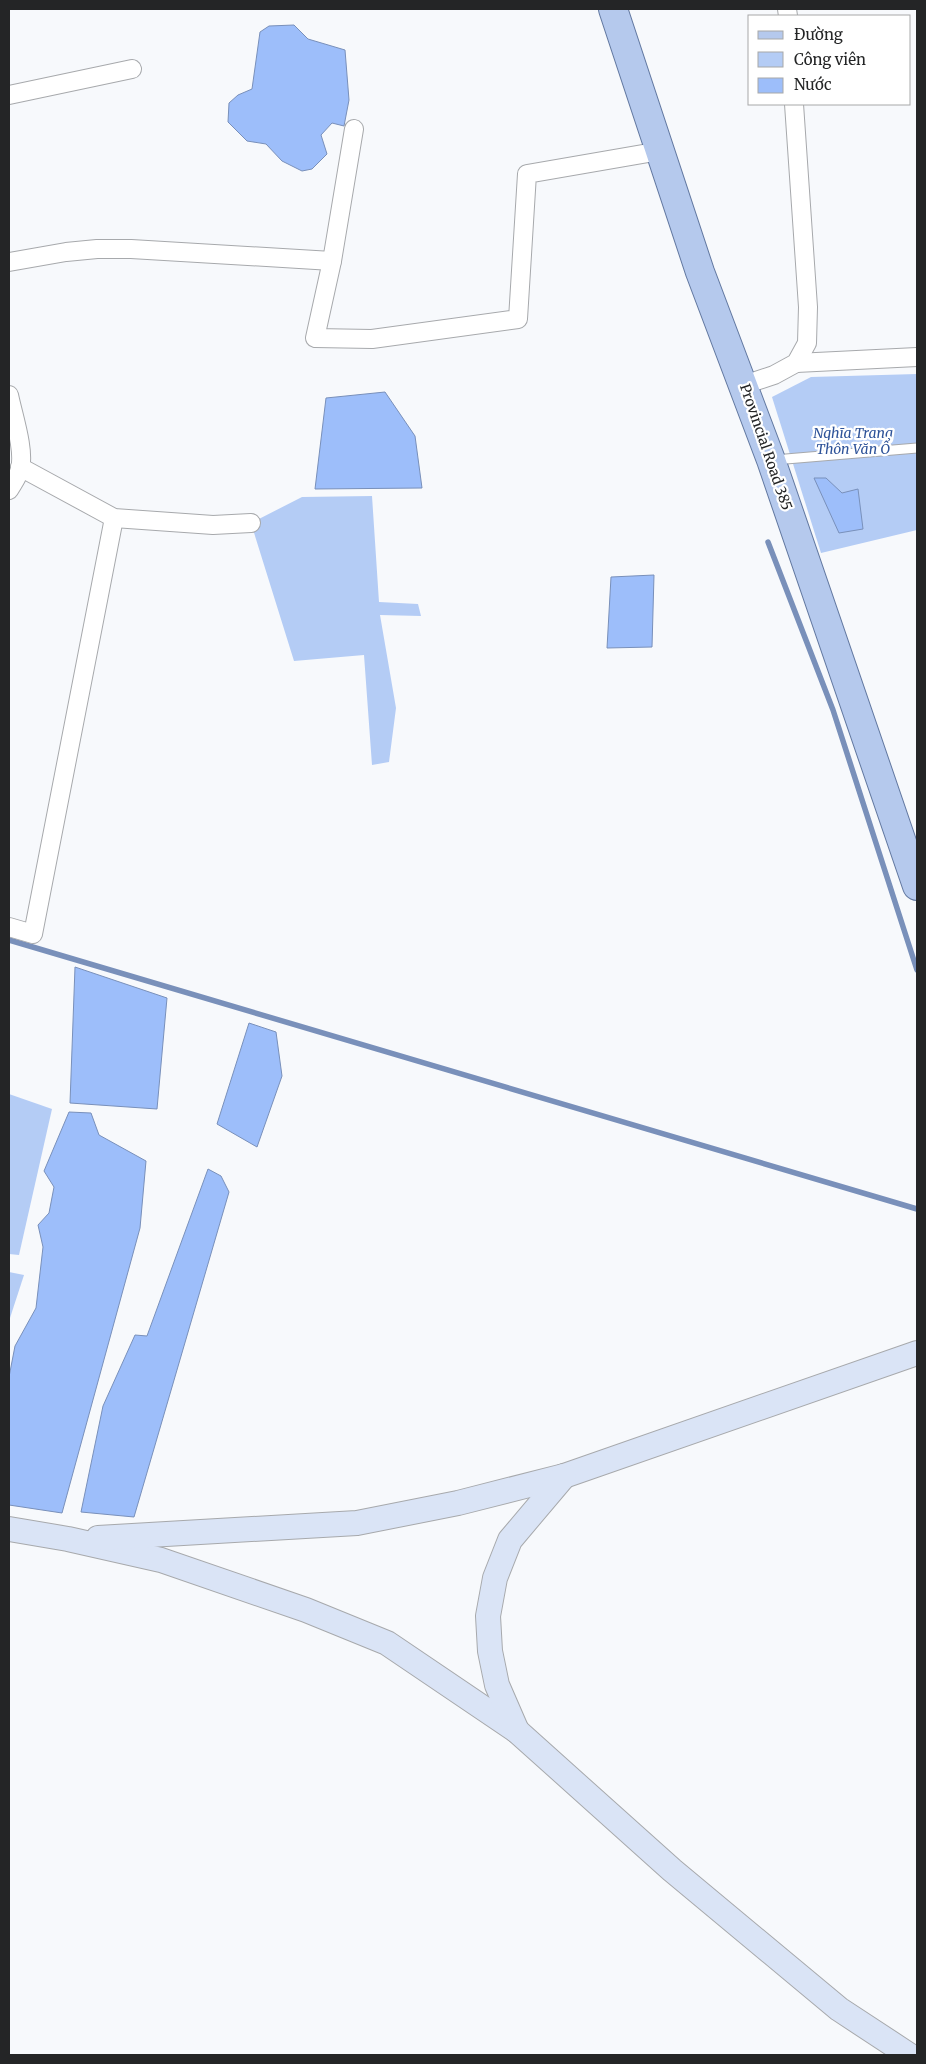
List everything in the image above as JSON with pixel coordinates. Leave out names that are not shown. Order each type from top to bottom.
[{"type":"main road","name":"Provincial Road 385","points":[[613,9],[700,272],[771,460],[917,886]]},
{"type":"main road","points":[[68,1539],[356,1523],[458,1504],[564,1476],[917,1353]]},
{"type":"main road","points":[[517,1731],[498,1685],[490,1651],[488,1616],[495,1578],[510,1540],[564,1476]]},
{"type":"main road","points":[[9,1529],[68,1539],[161,1560],[306,1610],[387,1643],[517,1731],[672,1870],[838,2009],[909,2055]]},
{"type":"street","points":[[9,96],[132,69]]},
{"type":"street","points":[[794,105],[808,307],[807,343],[796,363]]},
{"type":"street","points":[[354,129],[332,261],[315,338],[372,339],[518,318],[527,174],[660,151]]},
{"type":"street","points":[[9,262],[66,252],[97,249],[131,249],[332,261]]},
{"type":"street","points":[[744,385],[774,376],[796,363],[917,357]]},
{"type":"street","points":[[9,395],[20,452],[20,468],[9,490]]},
{"type":"street","points":[[20,468],[114,518],[213,525],[251,523]]},
{"type":"street","points":[[9,927],[33,934],[114,518]]},
{"type":"lane","points":[[771,460],[917,448]]},
{"type":"green space","name":"Nghĩa Trang Thôn Văn Ổ","points":[[917,374],[917,530],[821,553],[772,397],[811,377]]},
{"type":"green space","points":[[372,496],[379,602],[418,604],[421,616],[380,615],[396,708],[389,762],[372,765],[364,655],[294,661],[251,523],[302,497]]},
{"type":"green space","points":[[9,1094],[52,1109],[19,1255],[9,1254]]},
{"type":"green space","points":[[9,1272],[24,1275],[9,1321]]},
{"type":"water","points":[[294,25],[308,39],[345,50],[349,100],[344,126],[332,123],[321,135],[327,154],[312,169],[302,171],[282,161],[266,144],[247,141],[228,122],[229,103],[238,95],[252,89],[260,32],[269,26]]},
{"type":"water","points":[[385,392],[415,436],[422,488],[315,489],[326,398]]},
{"type":"water","points":[[814,478],[826,478],[842,493],[858,489],[863,529],[839,533]]},
{"type":"water","points":[[654,575],[652,647],[607,648],[611,577]]},
{"type":"water","points":[[75,967],[167,998],[157,1109],[70,1103]]},
{"type":"water","points":[[249,1023],[276,1032],[282,1076],[257,1147],[217,1124]]},
{"type":"water","points":[[69,1112],[91,1113],[99,1135],[146,1161],[140,1228],[62,1513],[9,1505],[9,1377],[15,1346],[36,1308],[43,1247],[38,1225],[49,1213],[54,1187],[44,1171]]},
{"type":"water","points":[[208,1169],[221,1176],[229,1192],[134,1517],[81,1512],[103,1406],[135,1335],[147,1336]]},
{"type":"waterway","points":[[768,542],[833,710],[917,970]]},
{"type":"waterway","points":[[9,940],[917,1209]]}]
